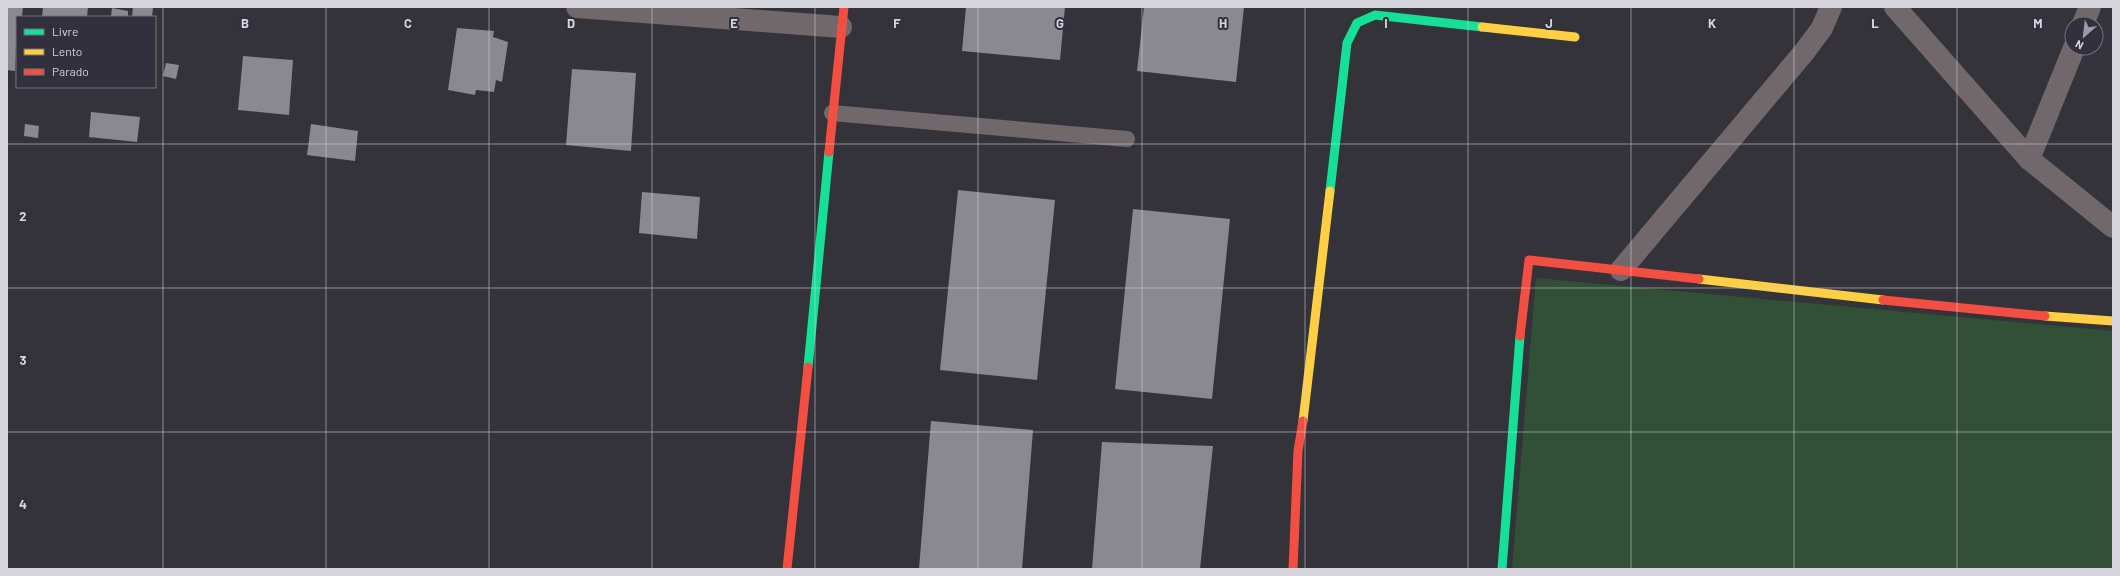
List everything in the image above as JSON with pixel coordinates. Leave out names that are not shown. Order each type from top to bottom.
[{"type":"street","points":[[577,7],[842,17],[787,569]]},
{"type":"street","points":[[1621,270],[1805,52],[1822,28],[1832,7]]},
{"type":"street","points":[[1895,7],[2029,159],[2113,227]]},
{"type":"street","points":[[1293,569],[1298,450],[1305,413],[1347,43],[1356,23],[1375,15],[1575,37]]},
{"type":"street","points":[[2029,159],[2071,56]]},
{"type":"street","points":[[1502,569],[1522,315],[1529,260],[2012,314],[2113,322]]},
{"type":"lane","points":[[832,113],[1127,139]]},
{"type":"green space","points":[[1536,278],[2113,331],[2113,569],[1512,569]]},
{"type":"building","points":[[7,7],[23,7],[22,16],[16,16],[15,71],[7,70]]},
{"type":"building","points":[[43,7],[88,7],[87,16],[42,16]]},
{"type":"building","points":[[133,7],[153,8],[152,16],[132,16]]},
{"type":"building","points":[[966,7],[1065,7],[1060,60],[962,51]]},
{"type":"building","points":[[1144,7],[1244,7],[1236,82],[1137,71]]},
{"type":"building","points":[[112,8],[128,11],[128,16],[111,16]]},
{"type":"building","points":[[457,28],[494,31],[493,37],[508,42],[502,82],[496,80],[494,92],[476,90],[475,95],[448,90]]},
{"type":"building","points":[[243,56],[293,60],[289,115],[238,110]]},
{"type":"building","points":[[166,63],[179,65],[176,79],[163,76]]},
{"type":"building","points":[[572,69],[636,73],[631,151],[566,145]]},
{"type":"building","points":[[91,112],[140,117],[137,142],[89,137]]},
{"type":"building","points":[[25,124],[39,126],[38,138],[24,136]]},
{"type":"building","points":[[311,124],[358,131],[355,161],[307,155]]},
{"type":"building","points":[[958,190],[1055,200],[1037,380],[940,370]]},
{"type":"building","points":[[642,192],[700,197],[697,239],[639,233]]},
{"type":"building","points":[[1133,209],[1230,219],[1212,399],[1115,389]]},
{"type":"building","points":[[931,421],[1033,430],[1022,569],[919,569]]},
{"type":"building","points":[[1102,442],[1213,446],[1200,569],[1092,569]]},
{"type":"traffic: fast","points":[[1330,191],[1347,43],[1357,23],[1375,15],[1482,27]]},
{"type":"traffic: fast","points":[[808,367],[829,152]]},
{"type":"traffic: fast","points":[[1502,569],[1520,336]]},
{"type":"traffic: slow","points":[[1482,27],[1575,37]]},
{"type":"traffic: slow","points":[[1303,421],[1330,191]]},
{"type":"traffic: slow","points":[[1699,279],[1883,300]]},
{"type":"traffic: slow","points":[[2045,316],[2113,321]]},
{"type":"traffic: jam","points":[[829,152],[844,7]]},
{"type":"traffic: jam","points":[[1520,336],[1529,260],[1699,279]]},
{"type":"traffic: jam","points":[[1883,300],[2045,316]]},
{"type":"traffic: jam","points":[[787,569],[808,367]]},
{"type":"traffic: jam","points":[[1293,569],[1298,451],[1303,421]]}]
